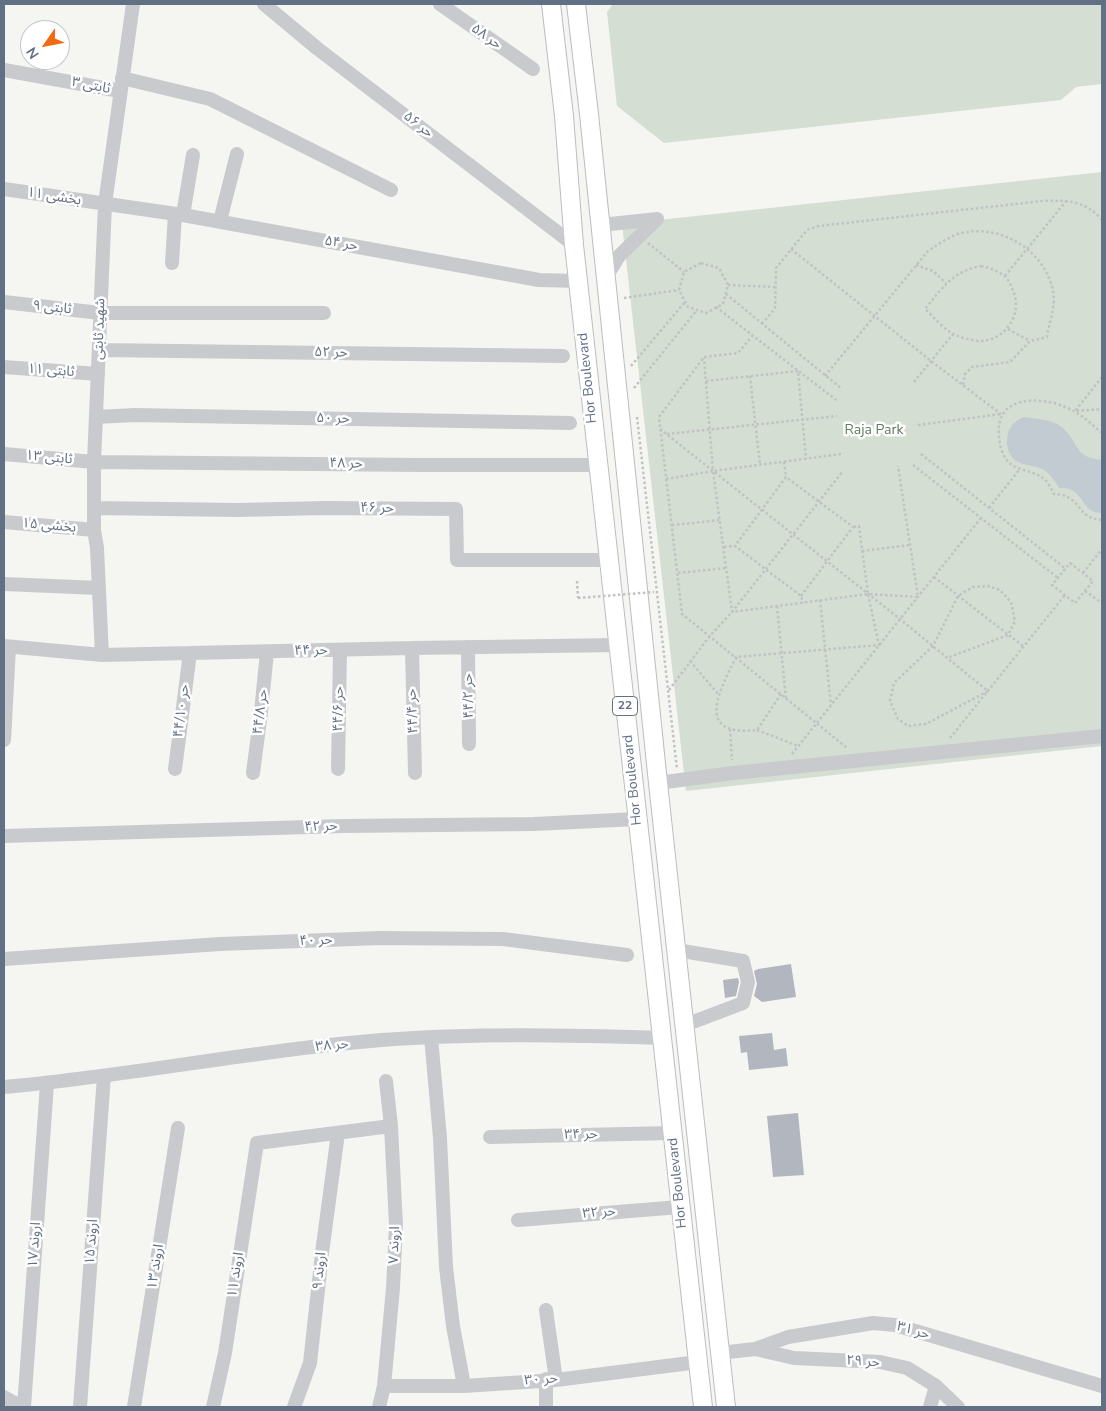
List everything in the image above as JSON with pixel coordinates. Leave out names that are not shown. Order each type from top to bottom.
[{"type":"main road","name":"Hor Boulevard","points":[[551,4],[564,116],[574,245],[703,1407]]},
{"type":"main road","name":"Hor Boulevard","points":[[579,8],[658,782],[726,1407]]},
{"type":"main road","points":[[564,116],[589,114]]},
{"type":"street","name":"شهید ثابتی","points":[[102,656],[97,548],[94,530],[94,462],[105,204],[133,4]]},
{"type":"street","name":"حر ۵۶","points":[[264,4],[318,49],[574,245]]},
{"type":"street","name":"حر ۵۸","points":[[440,4],[533,69]]},
{"type":"street","name":"ثابتی ۳","points":[[4,70],[121,85],[210,100],[391,190]]},
{"type":"street","points":[[220,222],[237,154]]},
{"type":"street","points":[[172,263],[179,214],[193,155]]},
{"type":"street","name":"بخشی ۱۱","points":[[4,189],[105,204]]},
{"type":"street","name":"حر ۵۴","points":[[105,204],[179,214],[539,280],[578,281]]},
{"type":"street","points":[[601,224],[657,219],[619,256],[606,277]]},
{"type":"street","name":"ثابتی ۹","points":[[4,302],[100,313],[324,313]]},
{"type":"street","name":"حر ۵۲","points":[[99,350],[563,356]]},
{"type":"street","name":"ثابتی ۱۱","points":[[4,367],[98,374]]},
{"type":"street","name":"حر ۵۰","points":[[96,417],[135,415],[570,423]]},
{"type":"street","name":"ثابتی ۱۳","points":[[4,454],[94,462]]},
{"type":"street","name":"حر ۴۸","points":[[94,462],[598,465]]},
{"type":"street","name":"حر ۴۶","points":[[94,508],[238,510],[324,508],[456,509],[457,560],[609,560]]},
{"type":"street","name":"بخشی ۱۵","points":[[4,522],[94,530]]},
{"type":"street","points":[[4,584],[99,588]]},
{"type":"street","points":[[4,740],[6,646]]},
{"type":"street","name":"حر ۴۴","points":[[6,646],[102,656],[412,648],[618,646]]},
{"type":"street","name":"حر ۴۴/۲","points":[[468,647],[469,744]]},
{"type":"street","name":"حر ۴۴/۴","points":[[412,648],[415,774]]},
{"type":"street","name":"حر ۴۴/۶","points":[[338,769],[340,650]]},
{"type":"street","name":"حر ۴۴/۸","points":[[253,773],[267,652]]},
{"type":"street","name":"حر ۴۴/۱۰","points":[[175,769],[190,653]]},
{"type":"street","points":[[658,782],[1102,736]]},
{"type":"street","name":"حر ۴۲","points":[[4,836],[344,826],[534,824],[637,819]]},
{"type":"street","name":"حر ۴۰","points":[[4,959],[220,944],[380,938],[503,939],[627,955]]},
{"type":"street","points":[[676,950],[743,961],[748,982],[743,1003],[685,1024]]},
{"type":"street","name":"حر ۳۸","points":[[4,1088],[47,1084],[232,1057],[381,1040],[431,1037],[559,1035],[662,1038]]},
{"type":"street","points":[[431,1037],[440,1138],[446,1267],[453,1326],[464,1386]]},
{"type":"street","name":"اروند ۱۵","points":[[80,1407],[104,1076]]},
{"type":"street","name":"اروند ۷","points":[[379,1407],[384,1386],[393,1288],[396,1225],[391,1126],[386,1081]]},
{"type":"street","name":"اروند ۱۷","points":[[23,1407],[47,1084]]},
{"type":"street","points":[[338,1133],[391,1126]]},
{"type":"street","name":"اروند ۱۳","points":[[134,1407],[178,1128]]},
{"type":"street","name":"اروند ۱۱","points":[[213,1407],[224,1353],[257,1143],[338,1133]]},
{"type":"street","name":"اروند ۹","points":[[294,1407],[310,1363],[338,1133]]},
{"type":"street","name":"حر ۳۴","points":[[490,1137],[672,1133]]},
{"type":"street","name":"حر ۳۲","points":[[518,1220],[680,1207]]},
{"type":"street","points":[[546,1310],[551,1380],[546,1407]]},
{"type":"street","name":"حر ۳۱","points":[[720,1353],[755,1349],[788,1338],[873,1323],[895,1325],[1102,1386]]},
{"type":"street","name":"حر ۲۹","points":[[755,1349],[794,1358],[880,1362],[907,1368],[936,1386],[958,1407]]},
{"type":"street","name":"حر ۳۰","points":[[384,1386],[464,1386],[551,1380],[698,1362]]},
{"type":"street","points":[[930,1407],[936,1386]]},
{"type":"street","points":[[4,1397],[23,1407]]},
{"type":"path","points":[[1005,276],[1067,200]]},
{"type":"path","points":[[762,324],[775,308],[776,268],[807,230],[819,226],[1042,201],[1067,200],[1082,205],[1096,213],[1102,220]]},
{"type":"path","points":[[825,376],[928,251],[959,234],[976,232],[996,233],[1012,239],[1027,249],[1037,257],[1049,275],[1054,294],[1047,337],[1030,341],[1010,362],[972,367],[965,374],[963,385]]},
{"type":"path","points":[[639,236],[684,272]]},
{"type":"path","points":[[791,249],[931,361],[1001,414]]},
{"type":"path","points":[[701,263],[719,268],[728,285],[723,304],[706,313],[688,307],[679,290],[684,272],[701,263]]},
{"type":"path","points":[[916,265],[933,271],[946,283]]},
{"type":"path","points":[[981,266],[995,270],[1005,276],[1015,295],[1017,309],[1008,329],[997,336],[982,341],[953,334],[926,309],[946,283],[967,268],[981,266]]},
{"type":"path","points":[[728,285],[775,287]]},
{"type":"path","points":[[624,298],[679,290]]},
{"type":"path","points":[[726,294],[842,389]]},
{"type":"path","points":[[631,366],[685,302]]},
{"type":"path","points":[[716,307],[836,400]]},
{"type":"path","points":[[633,380],[634,388],[697,310]]},
{"type":"path","points":[[1008,329],[1030,341]]},
{"type":"path","points":[[914,382],[953,334]]},
{"type":"path","points":[[752,336],[738,353],[704,357],[659,417],[682,614],[862,760]]},
{"type":"path","points":[[630,356],[632,373]]},
{"type":"path","points":[[704,357],[713,471],[732,612]]},
{"type":"path","points":[[706,381],[798,371]]},
{"type":"path","points":[[798,371],[806,459]]},
{"type":"path","points":[[750,376],[760,465]]},
{"type":"path","points":[[1075,412],[1102,377]]},
{"type":"path","points":[[918,425],[1001,414],[1012,405],[1025,400],[1051,403],[1075,412],[1102,433]]},
{"type":"path","points":[[1075,412],[1102,409]]},
{"type":"path","points":[[1001,414],[999,427],[1002,449],[1006,459],[1020,470],[1041,477],[1048,483],[1054,494],[1072,499],[1083,513],[1102,520]]},
{"type":"path","points":[[667,434],[837,416]]},
{"type":"path","points":[[637,417],[656,603],[679,780]]},
{"type":"path","points":[[660,429],[988,691]]},
{"type":"path","points":[[666,479],[841,454]]},
{"type":"path","points":[[921,454],[1066,569]]},
{"type":"path","points":[[735,546],[786,477],[784,462]]},
{"type":"path","points":[[913,465],[1058,578]]},
{"type":"path","points":[[898,466],[918,597]]},
{"type":"path","points":[[989,508],[1020,470]]},
{"type":"path","points":[[668,691],[842,471]]},
{"type":"path","points":[[786,477],[853,527]]},
{"type":"path","points":[[780,768],[981,518]]},
{"type":"path","points":[[672,525],[720,520]]},
{"type":"path","points":[[801,596],[853,527],[859,526],[868,594],[879,645]]},
{"type":"path","points":[[862,552],[910,545]]},
{"type":"path","points":[[723,547],[735,546],[801,596],[803,603]]},
{"type":"path","points":[[1083,573],[1102,549]]},
{"type":"path","points":[[1070,563],[1093,581],[1075,603],[1052,585],[1066,569],[1070,563]]},
{"type":"path","points":[[678,573],[726,568]]},
{"type":"path","points":[[934,577],[1023,646]]},
{"type":"path","points":[[577,581],[578,598],[654,592]]},
{"type":"path","points":[[947,658],[1008,635],[1016,621],[1011,602],[1000,590],[988,586],[973,587],[958,596],[933,646],[894,683],[890,701],[898,719],[908,726],[926,724],[988,691]]},
{"type":"path","points":[[1085,591],[1102,603]]},
{"type":"path","points":[[732,612],[868,594],[918,597]]},
{"type":"path","points":[[938,753],[1065,595]]},
{"type":"path","points":[[820,600],[832,704]]},
{"type":"path","points":[[777,606],[786,698]]},
{"type":"path","points":[[736,657],[879,645]]},
{"type":"path","points":[[736,657],[718,694],[716,711],[722,724],[730,729],[742,732],[757,730],[798,746]]},
{"type":"path","points":[[690,661],[718,694]]},
{"type":"path","points":[[757,730],[781,694]]},
{"type":"path","points":[[730,729],[733,773]]},
{"type":"green space","points":[[613,4],[1102,4],[1102,84],[1076,87],[1061,100],[664,143],[617,106],[607,12]]},
{"type":"green space","name":"Raja Park","points":[[1102,172],[1102,746],[686,791],[622,224]]},
{"type":"shaded area","points":[[1023,417],[1055,423],[1064,429],[1082,453],[1086,456],[1102,460],[1102,513],[1092,511],[1073,491],[1067,488],[1059,488],[1044,470],[1014,459],[1007,446],[1007,436],[1013,424]]},
{"type":"building","points":[[791,964],[796,997],[762,1002],[754,996],[757,984],[754,971]]},
{"type":"building","points":[[738,978],[736,996],[725,998],[723,980]]},
{"type":"building","points":[[772,1033],[774,1050],[786,1048],[788,1066],[749,1070],[747,1052],[741,1053],[739,1036]]},
{"type":"building","points":[[798,1113],[804,1175],[773,1177],[767,1116]]}]
